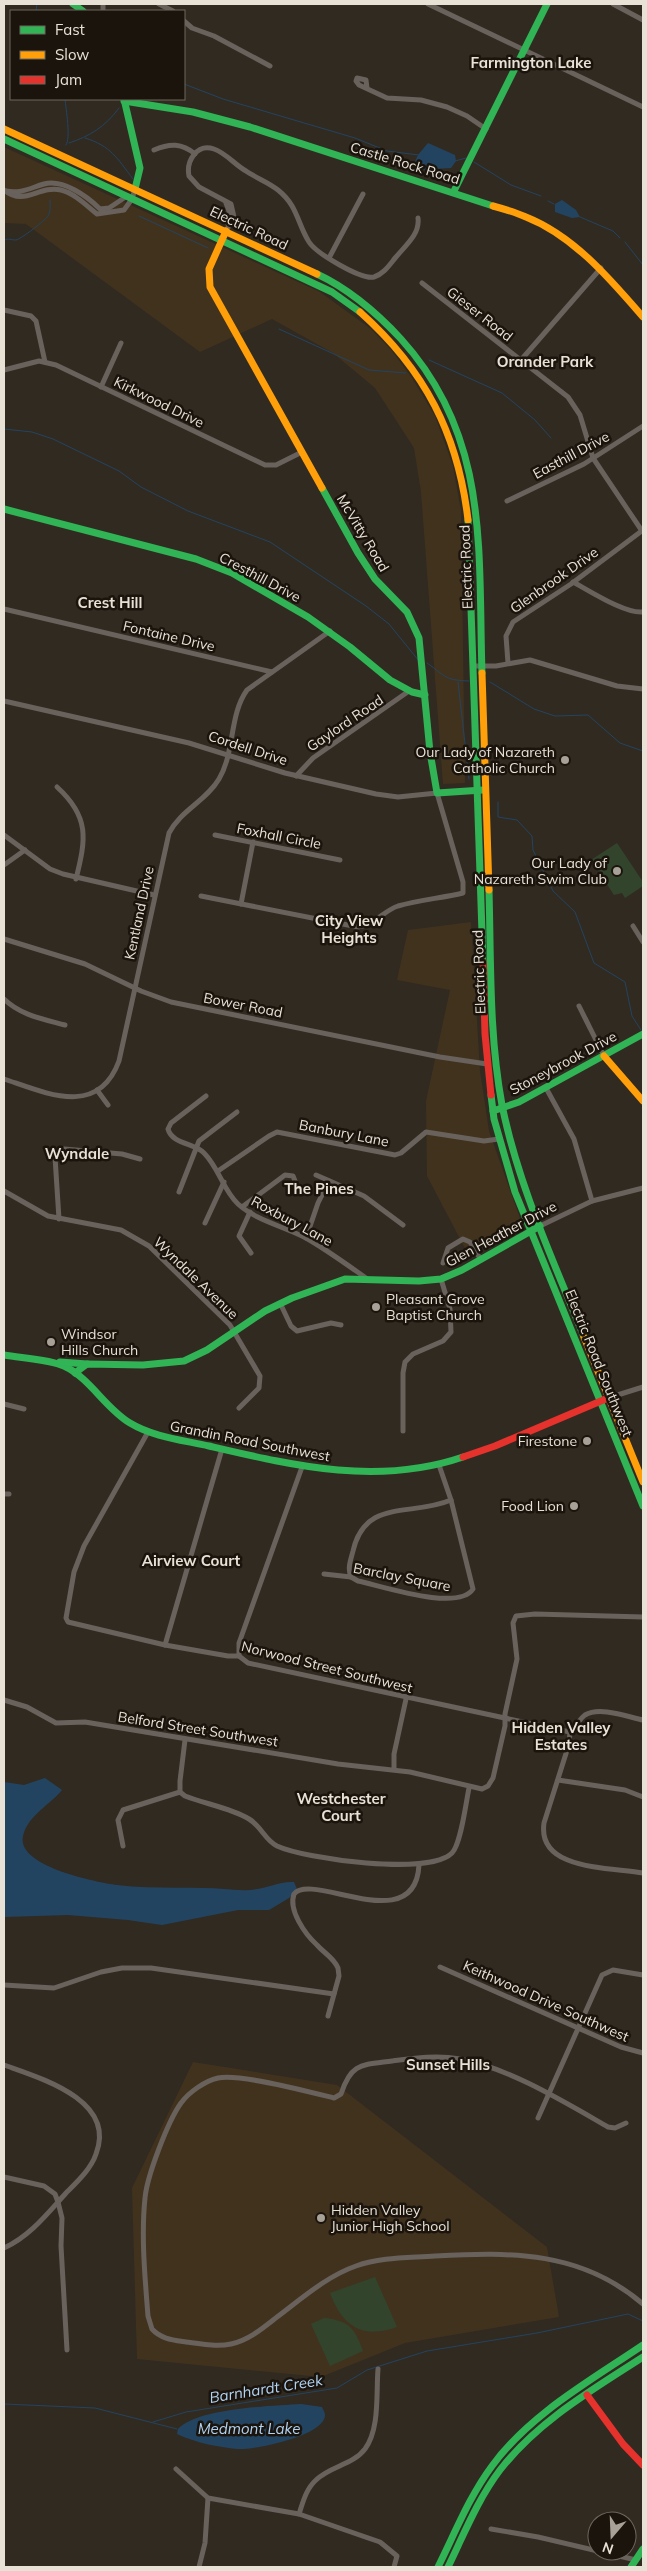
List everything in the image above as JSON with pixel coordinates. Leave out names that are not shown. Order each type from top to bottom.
[{"type":"main road","points":[[454,191],[547,4]]},
{"type":"main road","points":[[124,100],[140,168],[135,189]]},
{"type":"main road","name":"Castle Rock Road","points":[[124,100],[154,104],[232,122],[454,191],[536,221],[566,238],[600,268],[643,317]]},
{"type":"main road","name":"Electric Road","points":[[4,129],[226,231],[322,277],[354,296],[396,332],[434,381],[457,428],[467,455],[477,514],[494,1048],[502,1109],[511,1149],[552,1257]]},
{"type":"main road","name":"Electric Road","points":[[4,139],[312,281],[349,303],[392,340],[424,382],[449,430],[464,482],[468,518],[486,1064],[499,1139],[515,1192],[532,1230]]},
{"type":"main road","name":"McVitty Road","points":[[226,231],[209,269],[210,287],[369,570],[407,612],[415,626],[421,647],[430,752],[437,793]]},
{"type":"main road","name":"Cresthill Drive","points":[[4,509],[206,562],[239,576],[330,631],[393,683],[409,691],[425,695]]},
{"type":"main road","name":"Cordell Drive","points":[[437,793],[486,790]]},
{"type":"main road","name":"Stoneybrook Drive","points":[[493,1111],[502,1109],[546,1088],[643,1034]]},
{"type":"main road","points":[[604,1056],[643,1101]]},
{"type":"main road","name":"Glen Heather Drive","points":[[56,1362],[149,1365],[184,1361],[207,1350],[280,1303],[336,1281],[367,1278],[419,1281],[441,1279],[481,1260],[540,1226]]},
{"type":"main road","name":"Electric Road Southwest","points":[[532,1230],[643,1506]]},
{"type":"main road","name":"Electric Road Southwest","points":[[552,1257],[643,1482]]},
{"type":"main road","name":"Grandin Road Southwest","points":[[4,1355],[56,1362],[75,1373],[128,1422],[148,1432],[302,1467],[383,1473],[410,1472],[439,1465],[503,1442],[608,1398]]},
{"type":"main road","points":[[75,1373],[82,1366],[90,1364]]},
{"type":"main road","points":[[439,2567],[479,2486],[511,2443],[540,2418],[643,2345]]},
{"type":"main road","points":[[448,2567],[482,2498],[507,2460],[540,2428],[643,2357]]},
{"type":"main road","points":[[587,2395],[623,2444],[643,2465]]},
{"type":"street","points":[[159,4],[171,10]]},
{"type":"street","points":[[428,4],[643,107]]},
{"type":"street","points":[[613,4],[643,20]]},
{"type":"street","points":[[185,22],[192,28],[214,36],[270,66]]},
{"type":"street","points":[[367,88],[387,98],[420,100],[447,107],[467,116],[486,130]]},
{"type":"street","points":[[154,150],[174,144],[185,147],[195,154]]},
{"type":"street","points":[[226,231],[234,217],[231,204],[226,203],[191,180],[188,165],[195,154],[204,148],[217,150],[247,172],[278,190],[297,213],[309,242],[330,258],[365,277],[379,275],[415,235],[418,218]]},
{"type":"street","points":[[4,190],[22,192],[47,183],[59,184],[86,197],[100,209],[109,208],[129,197]]},
{"type":"street","points":[[4,190],[12,196],[18,197],[51,189],[60,190],[73,196],[97,214],[124,210],[129,197],[135,189]]},
{"type":"street","points":[[330,258],[363,194]]},
{"type":"street","points":[[522,360],[600,268]]},
{"type":"street","name":"Gieser Road","points":[[422,283],[560,390],[571,402],[580,416],[593,458],[643,531]]},
{"type":"street","points":[[4,310],[31,316],[36,321],[45,362],[32,362],[4,370]]},
{"type":"street","points":[[101,387],[121,343]]},
{"type":"street","name":"Kirkwood Drive","points":[[45,362],[261,464],[276,465],[302,452]]},
{"type":"street","name":"Easthill Drive","points":[[507,501],[593,458],[643,426]]},
{"type":"street","name":"Glenbrook Drive","points":[[508,663],[506,646],[510,625],[643,531]]},
{"type":"street","points":[[573,582],[622,607],[636,612],[643,612]]},
{"type":"street","name":"Fontaine Drive","points":[[4,609],[272,672]]},
{"type":"street","name":"Kentland Drive","points":[[97,1090],[113,1075],[119,1061],[169,833],[183,814],[214,787],[229,754],[244,694],[252,686],[330,631]]},
{"type":"street","points":[[473,666],[496,666],[522,660],[538,662],[617,686],[643,689]]},
{"type":"street","name":"Gaylord Road","points":[[296,776],[313,758],[409,691]]},
{"type":"street","name":"Cordell Drive","points":[[4,700],[229,754],[296,776],[390,796],[408,797],[437,793]]},
{"type":"street","points":[[57,787],[71,801],[83,824],[84,843],[76,878]]},
{"type":"street","name":"McVitty Road","points":[[241,904],[358,926],[369,925],[386,912],[400,906],[463,893],[460,872],[437,793]]},
{"type":"street","points":[[4,835],[50,868],[76,878],[154,895]]},
{"type":"street","name":"Foxhall Circle","points":[[215,835],[340,860]]},
{"type":"street","points":[[201,896],[241,904],[253,842]]},
{"type":"street","points":[[4,865],[25,850]]},
{"type":"street","points":[[633,926],[643,942]]},
{"type":"street","name":"Bower Road","points":[[4,939],[85,964],[159,998],[196,1008],[486,1064]]},
{"type":"street","points":[[4,999],[11,1006],[30,1015],[65,1025]]},
{"type":"street","points":[[579,1006],[604,1056]]},
{"type":"street","points":[[4,1079],[61,1097],[85,1096],[97,1090],[108,1105]]},
{"type":"street","points":[[546,1088],[574,1139],[592,1201]]},
{"type":"street","name":"Roxbury Lane","points":[[206,1096],[171,1123],[168,1129],[174,1139],[196,1147],[204,1153],[218,1171],[236,1202],[242,1207],[306,1238],[367,1278]]},
{"type":"street","points":[[180,1192],[195,1156],[196,1147],[203,1138],[237,1112]]},
{"type":"street","name":"Banbury Lane","points":[[218,1171],[278,1132],[396,1155],[426,1132],[477,1140],[499,1139]]},
{"type":"street","points":[[59,1219],[56,1157],[58,1151],[64,1149],[122,1154],[140,1159]]},
{"type":"street","points":[[242,1207],[285,1175],[293,1176],[295,1181],[292,1185]]},
{"type":"street","points":[[316,1175],[372,1200],[403,1225]]},
{"type":"street","points":[[306,1238],[318,1203],[329,1181]]},
{"type":"street","points":[[205,1224],[224,1182]]},
{"type":"street","name":"Glen Heather Drive","points":[[540,1226],[592,1201],[643,1188]]},
{"type":"street","name":"Wyndale Avenue","points":[[4,1191],[48,1216],[111,1227],[132,1234],[149,1246],[234,1331],[261,1379],[256,1392],[239,1408]]},
{"type":"street","points":[[250,1212],[239,1236],[251,1253]]},
{"type":"street","points":[[443,1263],[448,1248],[463,1239],[470,1242],[481,1260]]},
{"type":"street","points":[[404,1431],[403,1373],[405,1362],[413,1354],[443,1341],[451,1332],[450,1309],[441,1279]]},
{"type":"street","points":[[280,1303],[291,1326],[297,1330],[331,1323],[341,1326]]},
{"type":"street","points":[[608,1398],[643,1387]]},
{"type":"street","points":[[4,1404],[24,1409]]},
{"type":"street","name":"Norwood Street Southwest","points":[[148,1432],[84,1546],[74,1572],[66,1618],[68,1622],[165,1645],[228,1656],[239,1656],[248,1663],[406,1699],[570,1732]]},
{"type":"street","points":[[165,1645],[222,1449]]},
{"type":"street","points":[[351,1577],[349,1569],[357,1534],[369,1520],[381,1514],[436,1506],[451,1500],[439,1465]]},
{"type":"street","points":[[239,1656],[239,1643],[302,1467]]},
{"type":"street","name":"Barclay Square","points":[[324,1574],[351,1577],[358,1581],[447,1599],[462,1597],[473,1589],[451,1500]]},
{"type":"street","points":[[180,1792],[185,1796],[248,1818],[270,1841],[282,1848],[352,1861],[419,1865],[442,1860],[455,1850],[469,1788],[482,1789],[491,1782],[517,1658],[513,1621],[520,1615],[643,1617]]},
{"type":"street","points":[[394,1769],[395,1748],[406,1699]]},
{"type":"street","name":"Belford Street Southwest","points":[[4,1700],[27,1707],[56,1723],[85,1722],[345,1765],[394,1769],[469,1788]]},
{"type":"street","points":[[643,1720],[605,1712],[590,1713],[583,1716],[570,1732],[569,1744],[543,1829],[544,1841],[551,1852],[567,1861],[643,1873]]},
{"type":"street","points":[[180,1792],[185,1740]]},
{"type":"street","points":[[558,1780],[626,1790],[643,1797]]},
{"type":"street","points":[[123,1846],[118,1820],[123,1810],[180,1792]]},
{"type":"street","points":[[328,2016],[339,1976],[338,1968],[310,1938],[302,1926],[294,1907],[294,1894],[299,1889],[306,1888],[351,1897],[400,1899],[408,1894],[414,1886],[419,1865]]},
{"type":"street","name":"Keithwood Drive Southwest","points":[[440,1967],[621,2047],[643,2053]]},
{"type":"street","points":[[4,1985],[54,1988],[100,1972],[122,1968],[151,1968],[334,1994]]},
{"type":"street","points":[[538,2118],[577,2027],[604,1972],[613,1970],[643,1975]]},
{"type":"street","points":[[626,2123],[615,2128],[608,2127],[548,2093],[472,2062],[437,2057],[372,2063],[357,2068],[349,2074],[341,2094],[336,2098],[240,2078],[214,2079],[187,2097],[170,2125],[149,2180],[144,2214],[148,2316],[152,2329],[160,2336],[211,2345],[240,2341],[258,2332],[319,2287],[349,2269],[365,2263],[395,2258],[498,2254],[556,2260],[600,2274],[622,2286],[643,2304]]},
{"type":"street","points":[[4,2065],[51,2083],[73,2095],[84,2105],[98,2126],[99,2141],[94,2160],[58,2202],[26,2236],[4,2248]]},
{"type":"street","points":[[4,2177],[44,2186],[52,2191],[58,2202],[62,2218],[61,2246],[67,2350]]},
{"type":"street","points":[[300,2514],[307,2492],[316,2480],[360,2454],[368,2443],[374,2427],[378,2370]]},
{"type":"street","points":[[176,2469],[208,2498],[300,2514],[380,2542],[397,2556],[394,2567]]},
{"type":"street","points":[[199,2567],[205,2543],[208,2498]]},
{"type":"street","points":[[491,2529],[538,2537],[587,2548]]},
{"type":"shaded area","points":[[4,147],[320,292],[371,329],[392,351],[412,378],[435,416],[453,466],[461,511],[465,783],[443,784],[421,492],[414,448],[375,388],[333,353],[272,319],[200,352],[26,224],[4,223]]},
{"type":"shaded area","points":[[471,922],[480,1071],[489,1131],[522,1224],[469,1256],[427,1176],[426,1101],[450,990],[397,980],[408,930]]},
{"type":"shaded area","name":"Hidden Valley Junior High School","points":[[193,2062],[337,2085],[547,2247],[559,2317],[405,2343],[321,2377],[137,2359],[132,2188]]},
{"type":"green space","name":"Our Lady of Nazareth Swim Club","points":[[617,843],[643,882],[643,886],[625,898],[622,893],[614,895],[591,860]]},
{"type":"green space","points":[[375,2277],[397,2327],[374,2332],[355,2327],[348,2322],[335,2305],[330,2293]]},
{"type":"green space","points":[[324,2318],[340,2321],[350,2327],[354,2331],[363,2351],[330,2366],[311,2324]]},
{"type":"water","points":[[428,143],[455,155],[456,161],[451,168],[416,170],[413,166],[418,155]]},
{"type":"water","points":[[562,200],[576,210],[580,217],[572,218],[555,212],[555,204]]},
{"type":"water","points":[[45,1778],[62,1790],[30,1822],[23,1836],[24,1847],[32,1856],[59,1871],[92,1880],[128,1886],[244,1890],[294,1882],[297,1889],[289,1898],[269,1910],[238,1910],[162,1925],[68,1915],[4,1917],[4,1782],[24,1785]]},
{"type":"water","name":"Medmont Lake","points":[[301,2404],[322,2407],[325,2415],[322,2423],[302,2435],[273,2444],[238,2449],[207,2444],[177,2434],[178,2429],[188,2422],[218,2412],[254,2407]]},
{"type":"waterway","points":[[36,10],[37,4]]},
{"type":"waterway","points":[[185,84],[223,99],[355,138],[387,151],[419,155]]},
{"type":"waterway","points":[[65,100],[68,130],[66,145]]},
{"type":"waterway","points":[[69,143],[97,130],[119,108]]},
{"type":"waterway","points":[[85,138],[94,141],[113,154],[133,179]]},
{"type":"waterway","points":[[455,161],[466,158]]},
{"type":"waterway","points":[[474,162],[511,185],[541,196]]},
{"type":"waterway","points":[[4,240],[19,239],[43,221],[49,214],[50,200]]},
{"type":"waterway","points":[[548,201],[554,204]]},
{"type":"waterway","points":[[139,216],[208,248]]},
{"type":"waterway","points":[[580,217],[613,231],[620,238]]},
{"type":"waterway","points":[[625,242],[643,265]]},
{"type":"waterway","points":[[279,329],[369,370],[406,373]]},
{"type":"waterway","points":[[429,360],[502,393],[535,420],[551,438]]},
{"type":"waterway","points":[[4,429],[32,432],[53,439],[119,471],[141,487],[188,511],[270,542],[366,606],[389,624],[419,661]]},
{"type":"waterway","points":[[427,663],[450,679],[469,681]]},
{"type":"waterway","points":[[458,682],[469,779]]},
{"type":"waterway","points":[[490,682],[534,709],[555,716],[588,715],[620,743],[643,751]]},
{"type":"waterway","points":[[498,802],[498,817],[517,820],[532,836],[533,850],[553,891],[575,912],[594,963],[625,982],[632,1016],[641,1030]]},
{"type":"waterway","name":"Barnhardt Creek","points":[[153,2422],[186,2412],[337,2388],[367,2370],[427,2351],[537,2333],[628,2314],[643,2321]]},
{"type":"waterway","name":"Barnhardt Creek","points":[[4,2404],[95,2408],[177,2429]]},
{"type":"traffic: fast","points":[[73,4],[82,10]]},
{"type":"traffic: fast","points":[[454,191],[547,4]]},
{"type":"traffic: fast","points":[[124,100],[140,168],[135,189]]},
{"type":"traffic: fast","points":[[124,101],[193,112],[250,127],[493,206]]},
{"type":"traffic: fast","points":[[4,139],[332,292],[360,312]]},
{"type":"traffic: fast","points":[[317,274],[362,302],[401,339],[430,376],[451,415],[465,455],[473,497],[478,539],[482,673]]},
{"type":"traffic: fast","points":[[322,488],[358,553],[375,579],[407,612],[419,638],[430,752],[437,793],[483,790]]},
{"type":"traffic: fast","points":[[4,509],[196,559],[232,573],[308,617],[350,647],[390,680],[412,692],[425,695]]},
{"type":"traffic: fast","points":[[468,520],[483,962]]},
{"type":"traffic: fast","points":[[489,890],[493,1025],[502,1105],[517,1164],[527,1194],[584,1337]]},
{"type":"traffic: fast","points":[[493,1111],[519,1102],[643,1034]]},
{"type":"traffic: fast","points":[[491,1095],[494,1119],[515,1192],[643,1506]]},
{"type":"traffic: fast","points":[[75,1373],[87,1364],[143,1365],[184,1361],[207,1350],[265,1311],[292,1298],[345,1279],[419,1281],[441,1279],[462,1270],[540,1226]]},
{"type":"traffic: fast","points":[[4,1355],[43,1360],[64,1366],[90,1385],[121,1417],[139,1428],[168,1438],[273,1460],[336,1470],[368,1472],[400,1470],[431,1466],[463,1457]]},
{"type":"traffic: fast","points":[[60,1362],[87,1364]]},
{"type":"traffic: fast","points":[[438,2567],[476,2490],[507,2447],[543,2414],[582,2385],[643,2345]]},
{"type":"traffic: fast","points":[[448,2567],[485,2493],[515,2452],[548,2421],[643,2357]]},
{"type":"traffic: fast","points":[[631,2567],[643,2549]]},
{"type":"traffic: slow","points":[[4,129],[317,274]]},
{"type":"traffic: slow","points":[[493,206],[526,217],[560,235],[590,260],[643,317]]},
{"type":"traffic: slow","points":[[226,231],[209,269],[210,287],[322,488]]},
{"type":"traffic: slow","points":[[360,312],[403,357],[435,406],[447,432],[456,459],[468,520]]},
{"type":"traffic: slow","points":[[482,673],[489,890]]},
{"type":"traffic: slow","points":[[604,1056],[643,1101]]},
{"type":"traffic: slow","points":[[584,1337],[643,1482]]},
{"type":"traffic: jam","points":[[483,962],[485,1034],[491,1095]]},
{"type":"traffic: jam","points":[[463,1457],[495,1446],[608,1398]]},
{"type":"traffic: jam","points":[[587,2395],[623,2444],[643,2465]]},
{"type":"place","name":"Our Lady of Nazareth Catholic Church","points":[[565,760]]},
{"type":"place","name":"Our Lady of Nazareth Swim Club","points":[[617,871]]},
{"type":"place","name":"Pleasant Grove Baptist Church","points":[[376,1307]]},
{"type":"place","name":"Windsor Hills Church","points":[[51,1342]]},
{"type":"place","name":"Firestone","points":[[587,1441]]},
{"type":"place","name":"Food Lion","points":[[574,1506]]},
{"type":"place","name":"Hidden Valley Junior High School","points":[[321,2218]]},
{"type":"district","name":"Farmington Lake","points":[[531,63]]},
{"type":"district","name":"Orander Park","points":[[545,362]]},
{"type":"district","name":"Crest Hill","points":[[110,603]]},
{"type":"district","name":"City View Heights","points":[[349,930]]},
{"type":"district","name":"Wyndale","points":[[77,1154]]},
{"type":"district","name":"The Pines","points":[[319,1189]]},
{"type":"district","name":"Airview Court","points":[[191,1561]]},
{"type":"district","name":"Hidden Valley Estates","points":[[561,1736]]},
{"type":"district","name":"Westchester Court","points":[[341,1808]]},
{"type":"district","name":"Sunset Hills","points":[[448,2065]]}]
